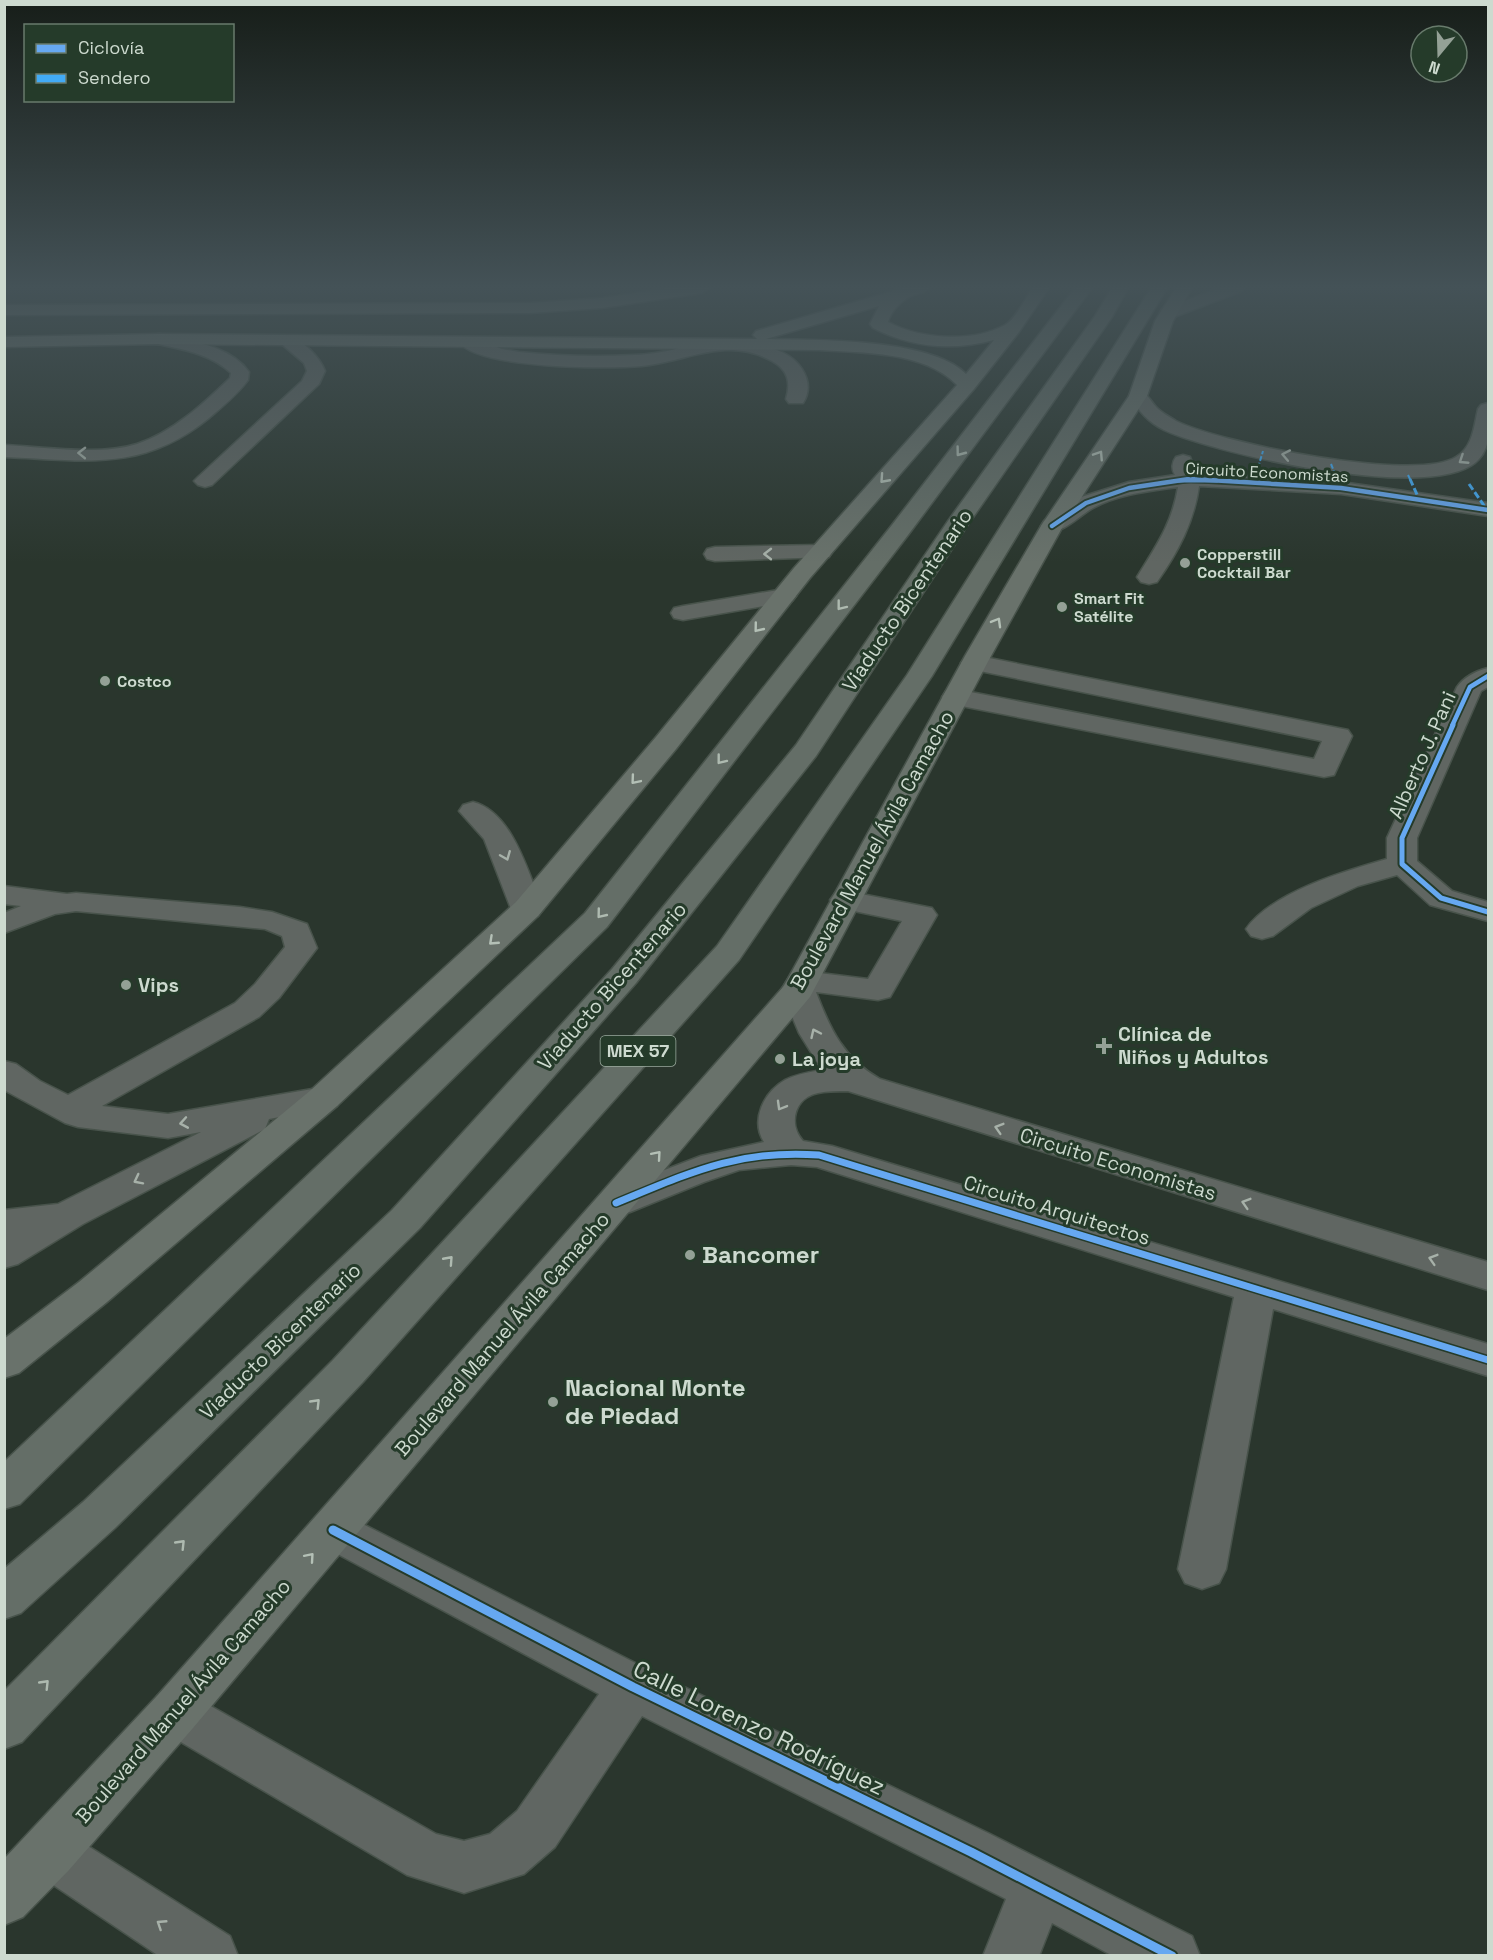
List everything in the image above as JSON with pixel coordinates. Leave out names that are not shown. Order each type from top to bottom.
[{"type":"highway","points":[[4,1491],[596,920],[1014,379]]},
{"type":"highway","name":"Viaducto Bicentenario","points":[[4,1599],[99,1515],[406,1219],[624,975],[806,750],[956,526],[1059,379]]},
{"type":"highway","name":"MEX 57","points":[[4,1726],[348,1371],[728,953],[919,676],[1115,379]]},
{"type":"main road","points":[[962,379],[967,385]]},
{"type":"main road","points":[[4,1362],[93,1292],[324,1098],[527,909],[811,562],[971,379]]},
{"type":"main road","name":"Boulevard Manuel Ávila Camacho","points":[[4,1898],[50,1852],[176,1712],[616,1203],[801,985],[974,663],[1052,526],[1138,396],[1143,379]]},
{"type":"street","points":[[4,451],[86,453],[140,450],[165,440],[183,428],[239,379]]},
{"type":"street","points":[[205,481],[310,384],[312,379]]},
{"type":"street","points":[[796,399],[801,388],[800,379]]},
{"type":"street","points":[[1138,396],[1152,414],[1169,424],[1223,442],[1331,464],[1488,487]]},
{"type":"street","points":[[1387,472],[1450,468],[1469,458],[1478,447],[1488,410]]},
{"type":"street","points":[[1149,577],[1179,529],[1185,510],[1190,479],[1182,464],[1184,458],[1201,447],[1223,442]]},
{"type":"street","name":"Circuito Economistas","points":[[1052,526],[1086,503],[1118,492],[1160,482],[1190,479],[1341,488],[1488,510]]},
{"type":"street","points":[[715,554],[811,562]]},
{"type":"street","points":[[711,586],[811,562]]},
{"type":"street","points":[[683,613],[784,596]]},
{"type":"street","points":[[955,697],[1324,769],[1338,736],[974,663]]},
{"type":"street","name":"Alberto J. Pani","points":[[1402,864],[1402,838],[1470,687],[1488,676]]},
{"type":"street","points":[[473,811],[498,836],[527,909]]},
{"type":"street","points":[[1262,930],[1309,897],[1347,880],[1402,864],[1441,898],[1488,912]]},
{"type":"street","points":[[4,895],[240,916],[272,921],[296,931],[301,948],[267,991],[247,1010],[68,1110]]},
{"type":"street","points":[[801,985],[878,990],[921,915],[846,900]]},
{"type":"street","points":[[4,924],[48,906],[76,902]]},
{"type":"street","name":"Circuito Economistas","points":[[801,985],[815,1036],[828,1056],[850,1080],[888,1095],[1488,1276]]},
{"type":"street","points":[[4,1072],[27,1089],[78,1115],[168,1126],[324,1098]]},
{"type":"street","points":[[791,1151],[779,1137],[776,1125],[776,1114],[781,1102],[805,1084],[825,1080],[850,1080]]},
{"type":"street","points":[[4,1254],[69,1215],[283,1105]]},
{"type":"street","name":"Circuito Arquitectos","points":[[616,1203],[712,1165],[745,1155],[791,1151],[819,1155],[1256,1287],[1488,1360]]},
{"type":"street","points":[[4,1224],[69,1215]]},
{"type":"street","points":[[1202,1569],[1242,1371],[1256,1287]]},
{"type":"street","name":"Calle Lorenzo Rodríguez","points":[[333,1530],[633,1687],[1038,1886],[1172,1956]]},
{"type":"street","points":[[176,1712],[426,1857],[464,1867],[505,1856],[536,1829],[633,1687]]},
{"type":"street","points":[[50,1852],[210,1956]]},
{"type":"street","points":[[1011,1956],[1038,1886]]},
{"type":"marked path","points":[[1254,482],[1263,451]]},
{"type":"marked path","points":[[1331,464],[1341,488]]},
{"type":"marked path","points":[[1408,475],[1419,499]]},
{"type":"marked path","points":[[1469,484],[1487,510]]},
{"type":"cycle path","points":[[1052,526],[1086,503],[1129,488],[1190,479],[1341,488],[1488,510]]},
{"type":"cycle path","points":[[1488,676],[1470,687],[1402,838],[1402,864],[1441,898],[1488,912]]},
{"type":"cycle path","points":[[616,1203],[714,1164],[739,1158],[764,1154],[819,1155],[1488,1360]]},
{"type":"cycle path","points":[[333,1530],[633,1687],[971,1852],[1172,1956]]},
{"type":"place","name":"Copperstill Cocktail Bar","points":[[1185,563]]},
{"type":"place","name":"Smart Fit Satélite","points":[[1062,607]]},
{"type":"place","name":"Costco","points":[[105,681]]},
{"type":"place","name":"Vips","points":[[126,985]]},
{"type":"place","name":"Clínica de Niños y Adultos","points":[[1104,1046]]},
{"type":"place","name":"La joya","points":[[780,1059]]},
{"type":"place","name":"Bancomer","points":[[690,1255]]},
{"type":"place","name":"Nacional Monte de Piedad","points":[[553,1402]]}]
